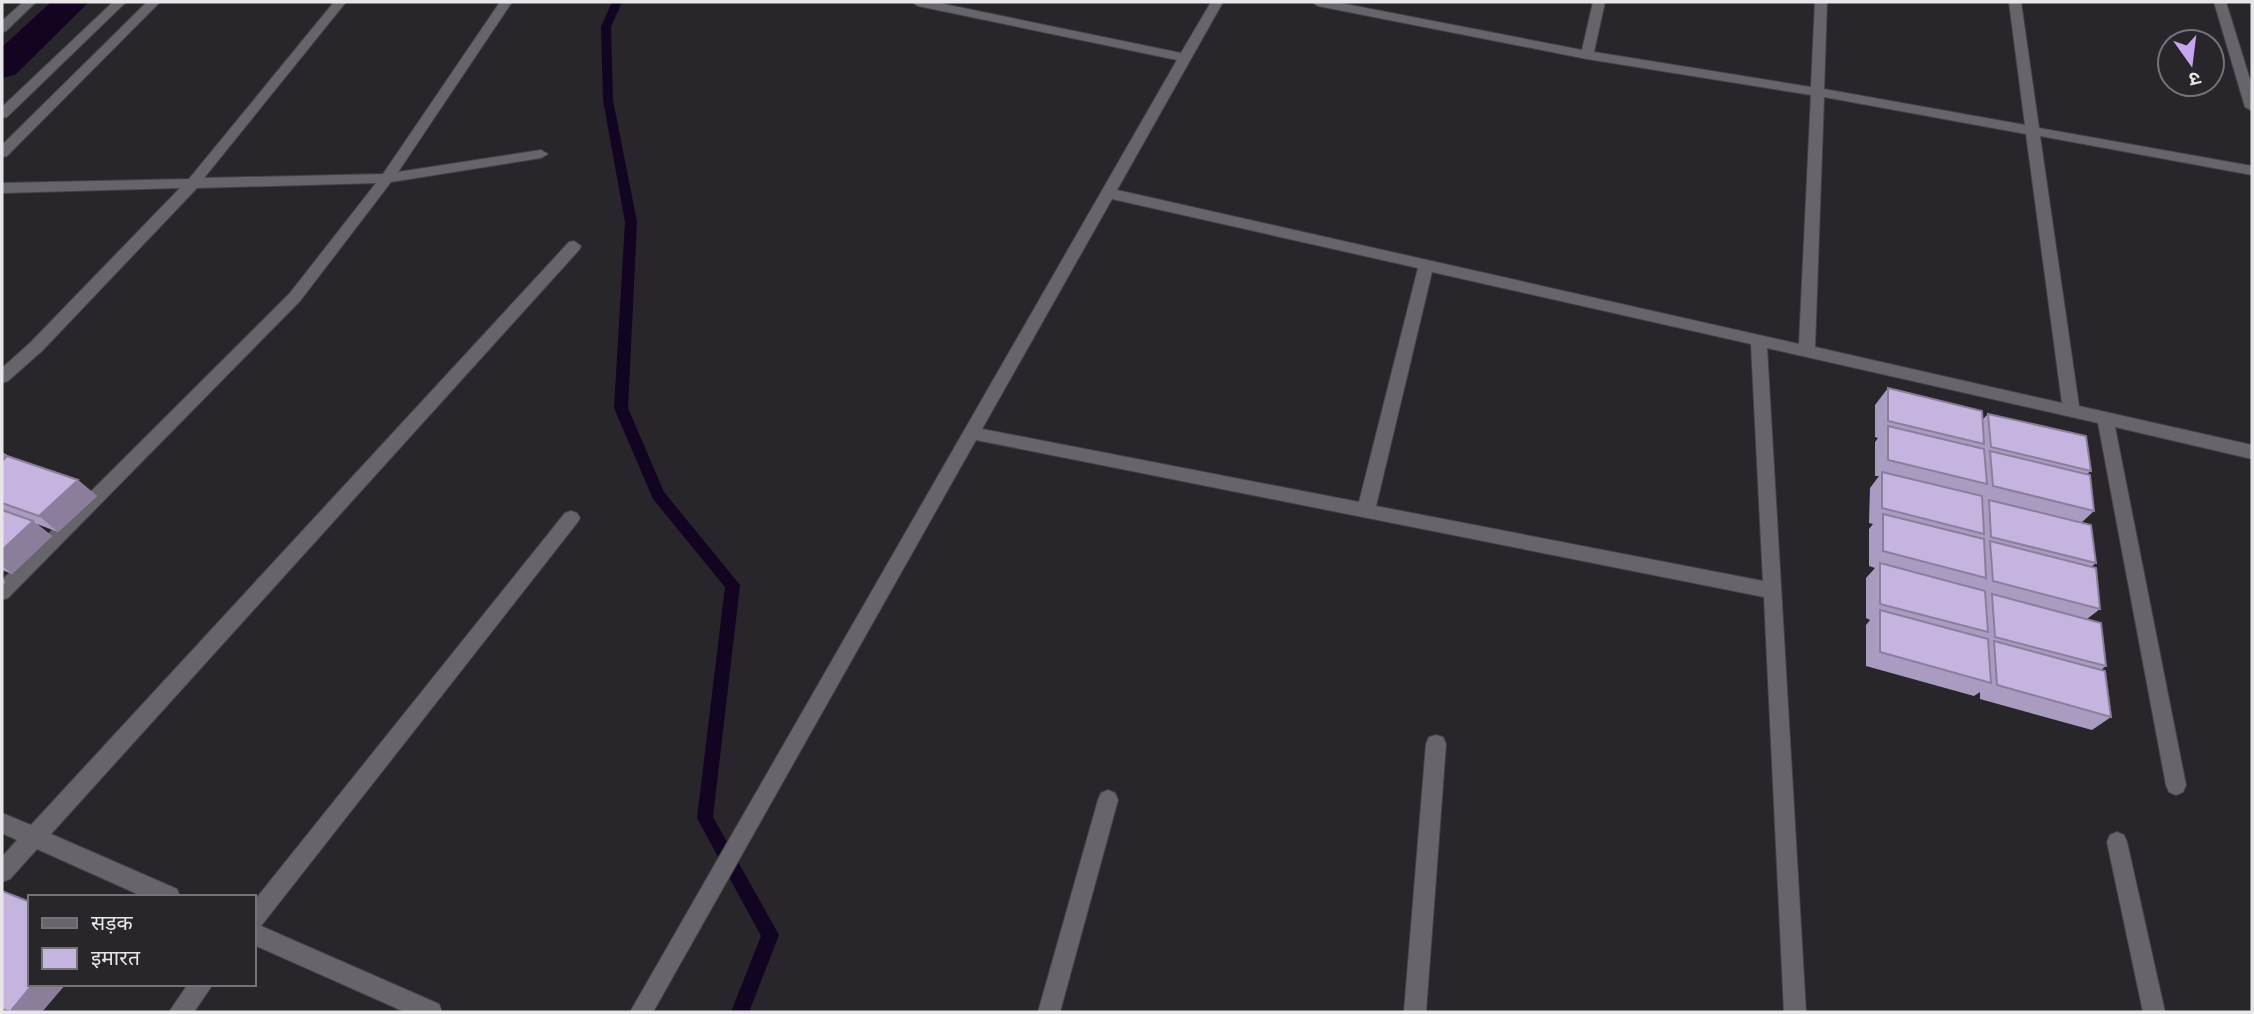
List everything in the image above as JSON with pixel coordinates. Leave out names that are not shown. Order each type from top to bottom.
[{"type":"street","points":[[2,28],[30,2]]},
{"type":"street","points":[[2,114],[120,2]]},
{"type":"street","points":[[2,153],[154,2]]},
{"type":"street","points":[[2,377],[36,347],[192,184],[340,2]]},
{"type":"street","points":[[2,592],[295,297],[387,178],[506,2]]},
{"type":"street","points":[[918,2],[1185,58]]},
{"type":"street","points":[[642,1012],[1217,2]]},
{"type":"street","points":[[1318,2],[1587,55],[1817,92],[2252,170]]},
{"type":"street","points":[[1587,55],[1599,2]]},
{"type":"street","points":[[1807,351],[1821,2]]},
{"type":"street","points":[[2015,2],[2071,411]]},
{"type":"street","points":[[2220,2],[2252,107]]},
{"type":"street","points":[[2,188],[387,178],[541,154]]},
{"type":"street","points":[[1108,193],[2252,452]]},
{"type":"street","points":[[2,872],[574,246]]},
{"type":"street","points":[[1366,511],[1426,265]]},
{"type":"street","points":[[1759,340],[1795,1012]]},
{"type":"street","points":[[2105,419],[2176,785]]},
{"type":"street","points":[[971,433],[1772,591]]},
{"type":"street","points":[[256,915],[571,518]]},
{"type":"street","points":[[1415,1012],[1436,744]]},
{"type":"street","points":[[1049,1012],[1108,800]]},
{"type":"street","points":[[2,823],[164,895]]},
{"type":"street","points":[[2117,842],[2154,1012]]},
{"type":"street","points":[[256,935],[431,1012]]},
{"type":"street","points":[[180,1012],[200,986]]},
{"type":"building","points":[[1888,388],[1982,411],[1984,444],[1888,421]]},
{"type":"building","points":[[1988,414],[2086,436],[2091,471],[1991,447]]},
{"type":"building","points":[[1888,426],[1984,449],[1987,484],[1888,460]]},
{"type":"building","points":[[1990,451],[2090,475],[2094,511],[1993,486]]},
{"type":"building","points":[[7,456],[78,480],[39,516],[2,503],[2,461]]},
{"type":"building","points":[[1882,472],[1982,496],[1984,534],[1882,508]]},
{"type":"building","points":[[1989,500],[2091,525],[2096,563],[1991,537]]},
{"type":"building","points":[[2,510],[33,521],[2,550]]},
{"type":"building","points":[[1883,514],[1984,539],[1986,578],[1883,551]]},
{"type":"building","points":[[1990,541],[2096,568],[2100,609],[1993,581]]},
{"type":"building","points":[[1880,563],[1985,591],[1988,632],[1880,604]]},
{"type":"building","points":[[1992,594],[2101,623],[2106,666],[1995,637]]},
{"type":"building","points":[[1880,610],[1988,639],[1991,683],[1880,652]]},
{"type":"building","points":[[1994,641],[2105,671],[2111,717],[1997,685]]},
{"type":"building","points":[[2,891],[28,901],[28,986],[31,986],[10,1012],[2,1009]]},
{"type":"waterway","points":[[2,67],[71,2]]},
{"type":"waterway","points":[[617,2],[606,27],[608,100],[631,222],[621,408],[658,495],[733,585],[705,818],[770,935],[740,1012]]}]
